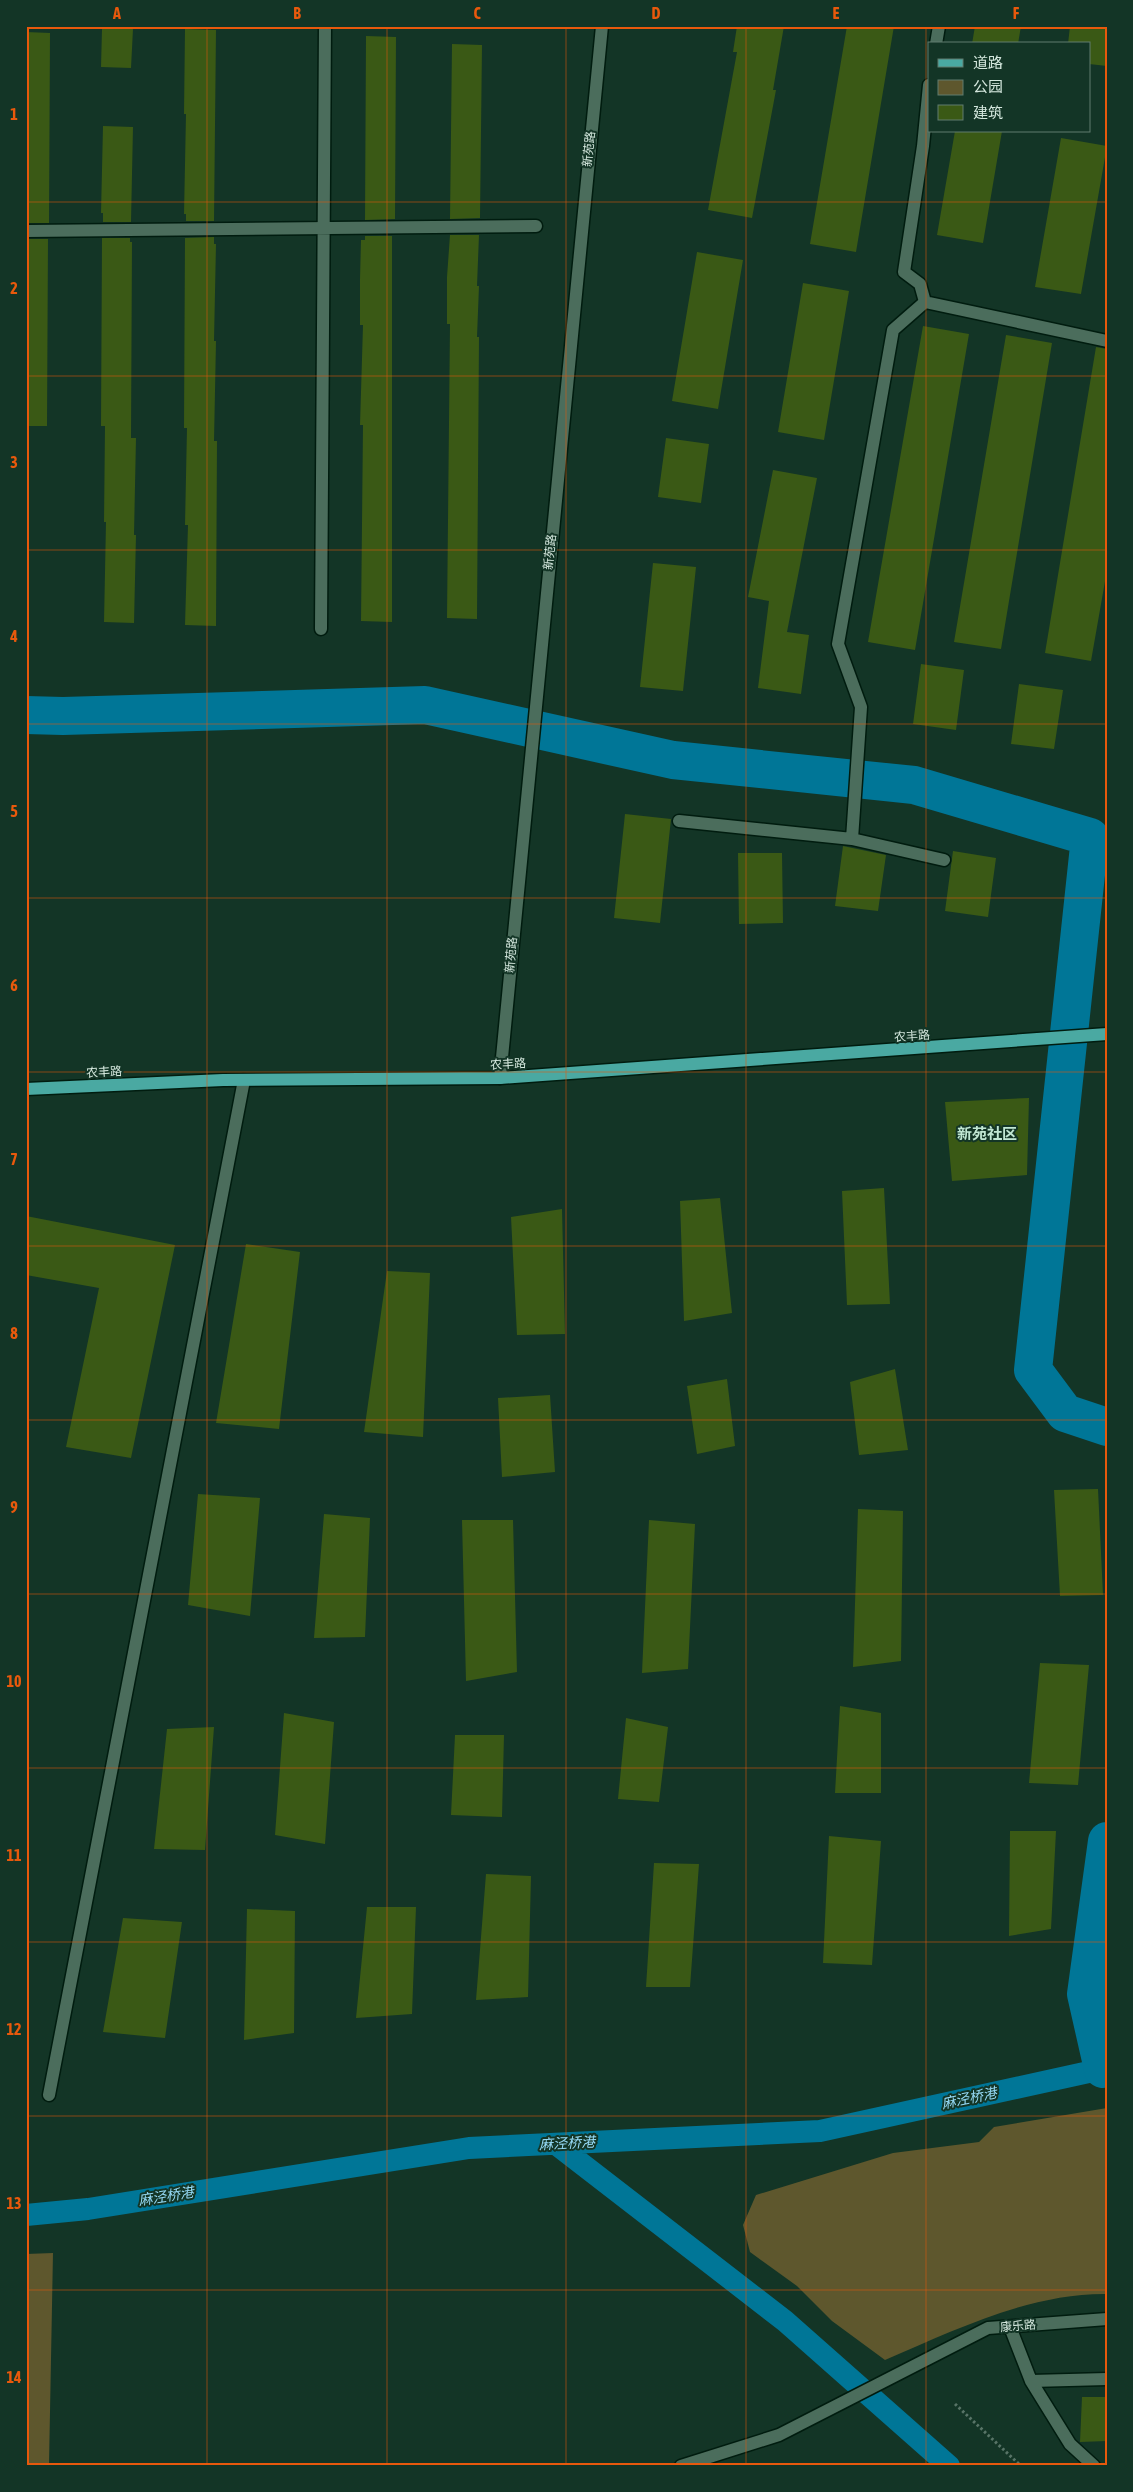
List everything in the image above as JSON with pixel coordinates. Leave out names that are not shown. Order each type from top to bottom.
[{"type":"main road","name":"农丰路","points":[[26,1089],[244,1080],[500,1078],[991,1044],[1107,1034]]},
{"type":"street","points":[[321,629],[325,26]]},
{"type":"street","name":"新苑路","points":[[500,1078],[602,26]]},
{"type":"street","points":[[936,42],[939,26]]},
{"type":"street","points":[[925,302],[920,284],[904,272],[923,146],[928,95]]},
{"type":"street","points":[[26,231],[536,226]]},
{"type":"street","points":[[925,302],[1107,341]]},
{"type":"street","points":[[852,839],[860,707],[838,644],[893,330],[925,302]]},
{"type":"street","points":[[679,821],[852,839],[944,860]]},
{"type":"street","points":[[49,2095],[244,1080]]},
{"type":"street","name":"康乐路","points":[[681,2466],[779,2435],[988,2328],[1107,2319]]},
{"type":"street","points":[[1010,2327],[1031,2381],[1070,2444],[1094,2466]]},
{"type":"street","points":[[1031,2381],[1107,2379]]},
{"type":"path","points":[[955,2404],[1021,2466]]},
{"type":"green space","points":[[1107,2108],[1107,2294],[1078,2295],[1050,2300],[993,2315],[885,2360],[832,2321],[797,2286],[750,2252],[743,2225],[756,2195],[893,2153],[979,2142],[994,2127]]},
{"type":"green space","points":[[53,2253],[49,2465],[26,2463],[26,2254]]},
{"type":"building","points":[[737,26],[784,26],[773,90],[776,90],[752,218],[708,210],[737,52],[733,52]]},
{"type":"building","points":[[847,26],[894,26],[856,252],[810,244]]},
{"type":"building","points":[[975,26],[1021,26],[1018,42],[972,42]]},
{"type":"building","points":[[1070,26],[1107,26],[1107,66],[1090,64],[1090,42],[1068,42]]},
{"type":"building","points":[[102,29],[133,29],[131,68],[101,67]]},
{"type":"building","points":[[185,29],[216,30],[214,221],[186,221],[186,214],[184,214]]},
{"type":"building","points":[[26,32],[50,33],[49,223],[26,223]]},
{"type":"building","points":[[366,36],[396,37],[395,219],[365,220]]},
{"type":"building","points":[[452,44],[482,45],[480,218],[450,219]]},
{"type":"building","points":[[103,126],[133,127],[131,222],[103,222],[103,213],[101,213]]},
{"type":"building","points":[[955,132],[1002,132],[983,243],[937,235]]},
{"type":"building","points":[[1061,138],[1107,146],[1081,294],[1035,287]]},
{"type":"building","points":[[450,235],[479,235],[477,286],[479,286],[477,337],[479,337],[477,619],[447,618],[450,324],[447,324],[447,277]]},
{"type":"building","points":[[365,236],[392,236],[392,622],[361,621],[363,425],[360,425],[363,325],[360,325],[360,279],[361,240],[365,240]]},
{"type":"building","points":[[214,237],[214,244],[216,244],[214,441],[217,441],[216,626],[185,625],[188,525],[185,525],[187,428],[184,428],[185,238]]},
{"type":"building","points":[[102,238],[130,238],[130,242],[132,242],[131,438],[136,438],[134,623],[104,622],[106,522],[104,522],[105,426],[101,426]]},
{"type":"building","points":[[26,239],[48,239],[47,426],[26,426]]},
{"type":"building","points":[[697,252],[743,260],[718,409],[672,401]]},
{"type":"building","points":[[803,283],[849,291],[824,440],[778,432]]},
{"type":"building","points":[[923,326],[969,334],[915,650],[868,642]]},
{"type":"building","points":[[1006,335],[1052,343],[1001,649],[954,642]]},
{"type":"building","points":[[1096,347],[1107,349],[1107,570],[1091,661],[1045,653]]},
{"type":"building","points":[[666,438],[709,444],[701,503],[658,497]]},
{"type":"building","points":[[773,470],[817,478],[787,632],[809,635],[801,694],[758,688],[769,601],[748,597]]},
{"type":"building","points":[[653,563],[696,567],[683,691],[640,687]]},
{"type":"building","points":[[921,664],[964,670],[956,730],[913,724]]},
{"type":"building","points":[[1019,684],[1063,690],[1054,749],[1011,744]]},
{"type":"building","points":[[625,814],[671,819],[660,923],[614,918]]},
{"type":"building","points":[[843,846],[886,855],[878,911],[835,906]]},
{"type":"building","points":[[953,851],[996,858],[988,917],[945,911]]},
{"type":"building","points":[[738,853],[782,853],[783,923],[739,924]]},
{"type":"building","points":[[1029,1098],[1027,1175],[952,1181],[945,1102]]},
{"type":"building","points":[[884,1188],[890,1304],[847,1305],[842,1191]]},
{"type":"building","points":[[720,1198],[732,1313],[684,1321],[680,1201]]},
{"type":"building","points":[[562,1209],[565,1334],[517,1335],[511,1217]]},
{"type":"building","points":[[26,1216],[175,1245],[131,1458],[66,1447],[99,1288],[26,1275]]},
{"type":"building","points":[[246,1244],[300,1252],[279,1429],[216,1423]]},
{"type":"building","points":[[387,1271],[430,1273],[423,1437],[364,1432]]},
{"type":"building","points":[[895,1369],[908,1450],[859,1455],[850,1382]]},
{"type":"building","points":[[727,1379],[735,1446],[697,1454],[687,1386]]},
{"type":"building","points":[[550,1395],[555,1472],[502,1477],[498,1398]]},
{"type":"building","points":[[1098,1489],[1103,1595],[1060,1596],[1054,1490]]},
{"type":"building","points":[[198,1494],[260,1498],[250,1616],[188,1605]]},
{"type":"building","points":[[858,1509],[903,1511],[901,1661],[853,1667]]},
{"type":"building","points":[[324,1514],[370,1518],[365,1637],[314,1638]]},
{"type":"building","points":[[462,1520],[513,1520],[517,1672],[466,1681]]},
{"type":"building","points":[[649,1520],[695,1524],[688,1669],[642,1673]]},
{"type":"building","points":[[1040,1663],[1089,1665],[1078,1785],[1029,1783]]},
{"type":"building","points":[[840,1706],[881,1713],[881,1793],[835,1793]]},
{"type":"building","points":[[284,1713],[334,1722],[325,1844],[275,1835]]},
{"type":"building","points":[[626,1718],[668,1727],[659,1802],[618,1799]]},
{"type":"building","points":[[214,1727],[205,1850],[154,1849],[167,1729]]},
{"type":"building","points":[[455,1735],[504,1735],[502,1817],[451,1815]]},
{"type":"building","points":[[1010,1831],[1056,1831],[1051,1929],[1009,1936]]},
{"type":"building","points":[[829,1836],[881,1841],[872,1965],[823,1963]]},
{"type":"building","points":[[654,1863],[699,1864],[690,1987],[646,1987]]},
{"type":"building","points":[[486,1874],[531,1876],[528,1997],[476,2000]]},
{"type":"building","points":[[367,1907],[416,1907],[412,2014],[356,2018]]},
{"type":"building","points":[[247,1909],[295,1911],[294,2033],[244,2040]]},
{"type":"building","points":[[123,1918],[182,1922],[165,2038],[103,2032]]},
{"type":"building","points":[[1082,2397],[1107,2397],[1107,2441],[1080,2442]]},
{"type":"waterway","points":[[26,715],[63,716],[425,705],[673,760],[914,785],[1090,837],[1033,1370],[1065,1413],[1107,1427]]},
{"type":"waterway","points":[[1103,2069],[1086,1994],[1107,1841]]},
{"type":"waterway","name":"麻泾桥港","points":[[26,2215],[88,2209],[469,2148],[820,2131],[1107,2068]]},
{"type":"waterway","points":[[556,2144],[785,2321],[949,2466]]},
{"type":"district","name":"新苑社区","points":[[987,1134]]}]
